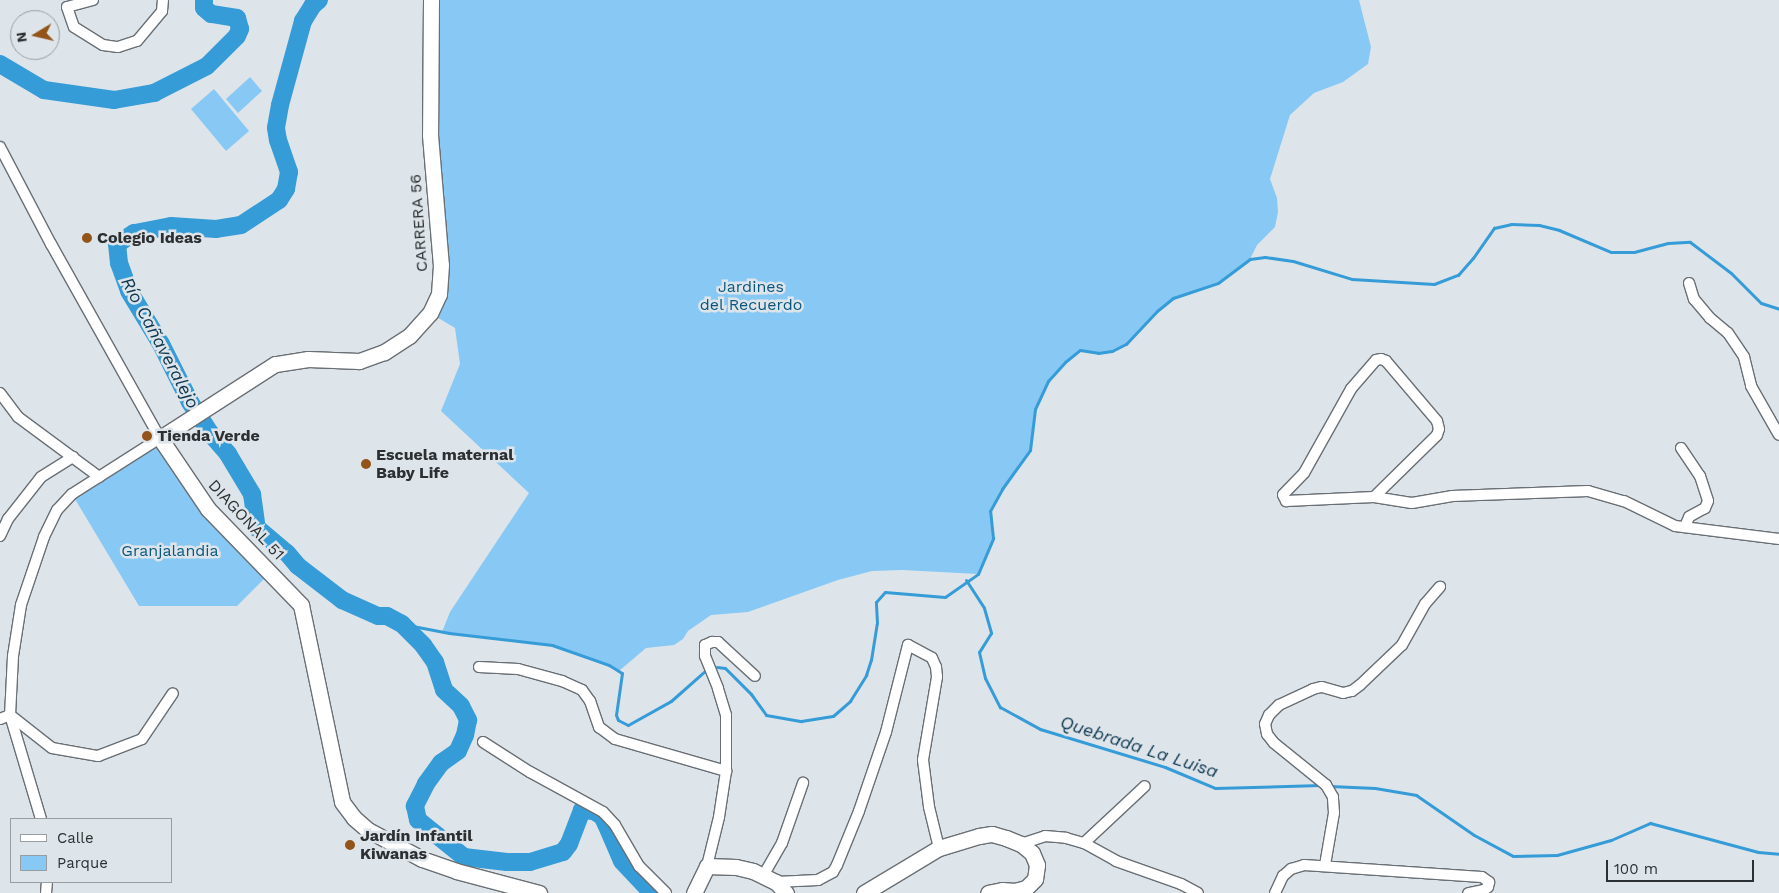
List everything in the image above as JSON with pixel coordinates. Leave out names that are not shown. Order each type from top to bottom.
[{"type":"street","points":[[93,0],[67,7],[74,27],[88,38],[103,45],[118,47],[137,41],[162,11],[163,0]]},
{"type":"street","name":"CARRERA 56","points":[[160,438],[275,364],[308,359],[359,361],[384,352],[409,336],[430,313],[439,294],[441,265],[430,135],[431,0]]},
{"type":"street","name":"DIAGONAL 51","points":[[0,147],[51,244],[160,438],[198,496],[301,605],[342,802],[354,818],[368,830],[422,859],[456,871],[539,893]]},
{"type":"street","points":[[1689,283],[1694,299],[1710,318],[1728,333],[1744,356],[1751,386],[1779,435]]},
{"type":"street","points":[[1374,497],[1437,435],[1439,429],[1437,421],[1386,361],[1381,359],[1376,360],[1351,389],[1304,473],[1283,495],[1286,501],[1374,497],[1412,503],[1452,496],[1588,491],[1624,500],[1664,521],[1685,527],[1779,539]]},
{"type":"street","points":[[0,393],[18,417],[99,477]]},
{"type":"street","points":[[41,818],[5,717],[21,605],[44,537],[57,510],[72,494],[160,438]]},
{"type":"street","points":[[1681,448],[1700,476],[1708,501],[1705,508],[1689,517],[1685,527]]},
{"type":"street","points":[[0,536],[8,519],[41,477],[73,457]]},
{"type":"street","points":[[1325,865],[1334,813],[1333,797],[1326,785],[1274,744],[1266,734],[1264,724],[1269,715],[1279,705],[1313,690],[1322,687],[1343,693],[1352,691],[1360,685],[1402,645],[1425,604],[1440,587]]},
{"type":"street","points":[[694,893],[707,866],[719,817],[726,771],[726,715],[718,688],[705,656],[705,645],[718,642],[755,676]]},
{"type":"street","points":[[707,866],[736,867],[775,884],[818,880],[833,872],[859,811],[886,732],[908,645],[932,658],[936,667],[937,677],[923,760],[927,798],[940,848]]},
{"type":"street","points":[[479,668],[518,669],[562,681],[582,690],[590,701],[599,727],[615,739],[726,771]]},
{"type":"street","points":[[5,717],[52,748],[98,756],[142,739],[173,693]]},
{"type":"street","points":[[483,742],[530,772],[603,812],[615,825],[639,866],[666,893]]},
{"type":"street","points":[[775,884],[782,843],[802,783]]},
{"type":"street","points":[[1084,843],[1145,786]]},
{"type":"street","points":[[864,893],[940,848],[979,836],[992,834],[1021,844],[1032,853],[1037,865],[1035,879],[1026,888],[990,891],[988,893]]},
{"type":"street","points":[[1021,844],[1045,836],[1066,838],[1084,843],[1116,861],[1181,884],[1198,893]]},
{"type":"street","points":[[1275,893],[1282,876],[1291,869],[1304,865],[1482,877],[1490,882],[1484,890],[1468,893]]},
{"type":"green space","name":"Jardines del Recuerdo","points":[[431,0],[1359,0],[1371,47],[1368,64],[1343,82],[1314,93],[1290,115],[1270,179],[1277,198],[1278,212],[1275,227],[1257,245],[1250,259],[1218,283],[1173,298],[1157,311],[1126,344],[1112,351],[1098,353],[1080,350],[1065,362],[1048,381],[1035,409],[1030,450],[1002,489],[991,511],[993,538],[978,574],[902,570],[872,571],[838,580],[748,612],[711,615],[688,631],[683,639],[674,645],[646,648],[619,671],[552,645],[442,632],[450,612],[529,493],[441,411],[460,364],[455,328],[430,313],[439,294]]},
{"type":"green space","points":[[250,77],[262,91],[238,113],[226,99]]},
{"type":"green space","points":[[214,89],[249,131],[226,151],[191,109]]},
{"type":"green space","name":"Granjalandia","points":[[160,438],[198,496],[270,573],[237,606],[139,606],[72,494]]},
{"type":"waterway","name":"Río Cañaveralejo","points":[[0,64],[44,90],[114,100],[154,93],[207,66],[237,36],[240,29],[237,18],[211,14],[204,8],[204,0]]},
{"type":"waterway","name":"Río Cañaveralejo","points":[[319,0],[313,5],[303,21],[280,105],[276,128],[289,172],[286,189],[279,200],[241,225],[216,229],[171,226],[134,233],[117,244],[119,263],[129,291],[161,344],[190,402],[210,433],[228,454],[252,494],[257,528],[287,553],[298,566],[342,600],[378,616],[387,616],[402,624],[423,645],[435,662],[444,690],[461,706],[468,720],[465,735],[458,751],[441,763],[426,784],[415,806],[418,820],[464,857],[507,862],[530,862],[563,852],[569,844],[582,810],[594,811],[602,816],[622,861],[652,893]]},
{"type":"waterway","points":[[717,667],[725,668],[751,694],[766,715],[801,721],[833,716],[850,701],[866,675],[871,660],[877,623],[876,602],[885,592],[945,597],[978,574],[993,538],[990,511],[1002,489],[1030,450],[1035,409],[1048,381],[1065,362],[1080,350],[1098,353],[1112,351],[1126,344],[1157,311],[1173,298],[1218,283],[1250,259],[1265,257],[1293,261],[1352,279],[1434,284],[1458,275],[1473,258],[1494,228],[1511,224],[1539,225],[1559,230],[1611,252],[1634,252],[1668,243],[1690,242],[1731,273],[1761,303],[1779,309]]},
{"type":"waterway","name":"Quebrada La Luisa","points":[[966,580],[984,608],[991,633],[979,652],[985,678],[1000,707],[1040,729],[1165,767],[1215,788],[1321,785]]},
{"type":"waterway","points":[[402,624],[449,633],[552,645],[609,665],[622,673],[616,715],[618,720],[628,725],[671,701],[705,671]]},
{"type":"waterway","name":"Quebrada La Luisa","points":[[1330,786],[1375,788],[1416,795],[1474,835],[1513,856],[1557,855],[1611,840],[1650,823],[1758,852],[1779,854]]},
{"type":"place","name":"Colegio Ideas","points":[[87,238]]},
{"type":"place","name":"Tienda Verde","points":[[147,436]]},
{"type":"place","name":"Escuela maternal Baby Life","points":[[366,464]]},
{"type":"place","name":"Jardín Infantil Kiwanas","points":[[350,845]]}]
